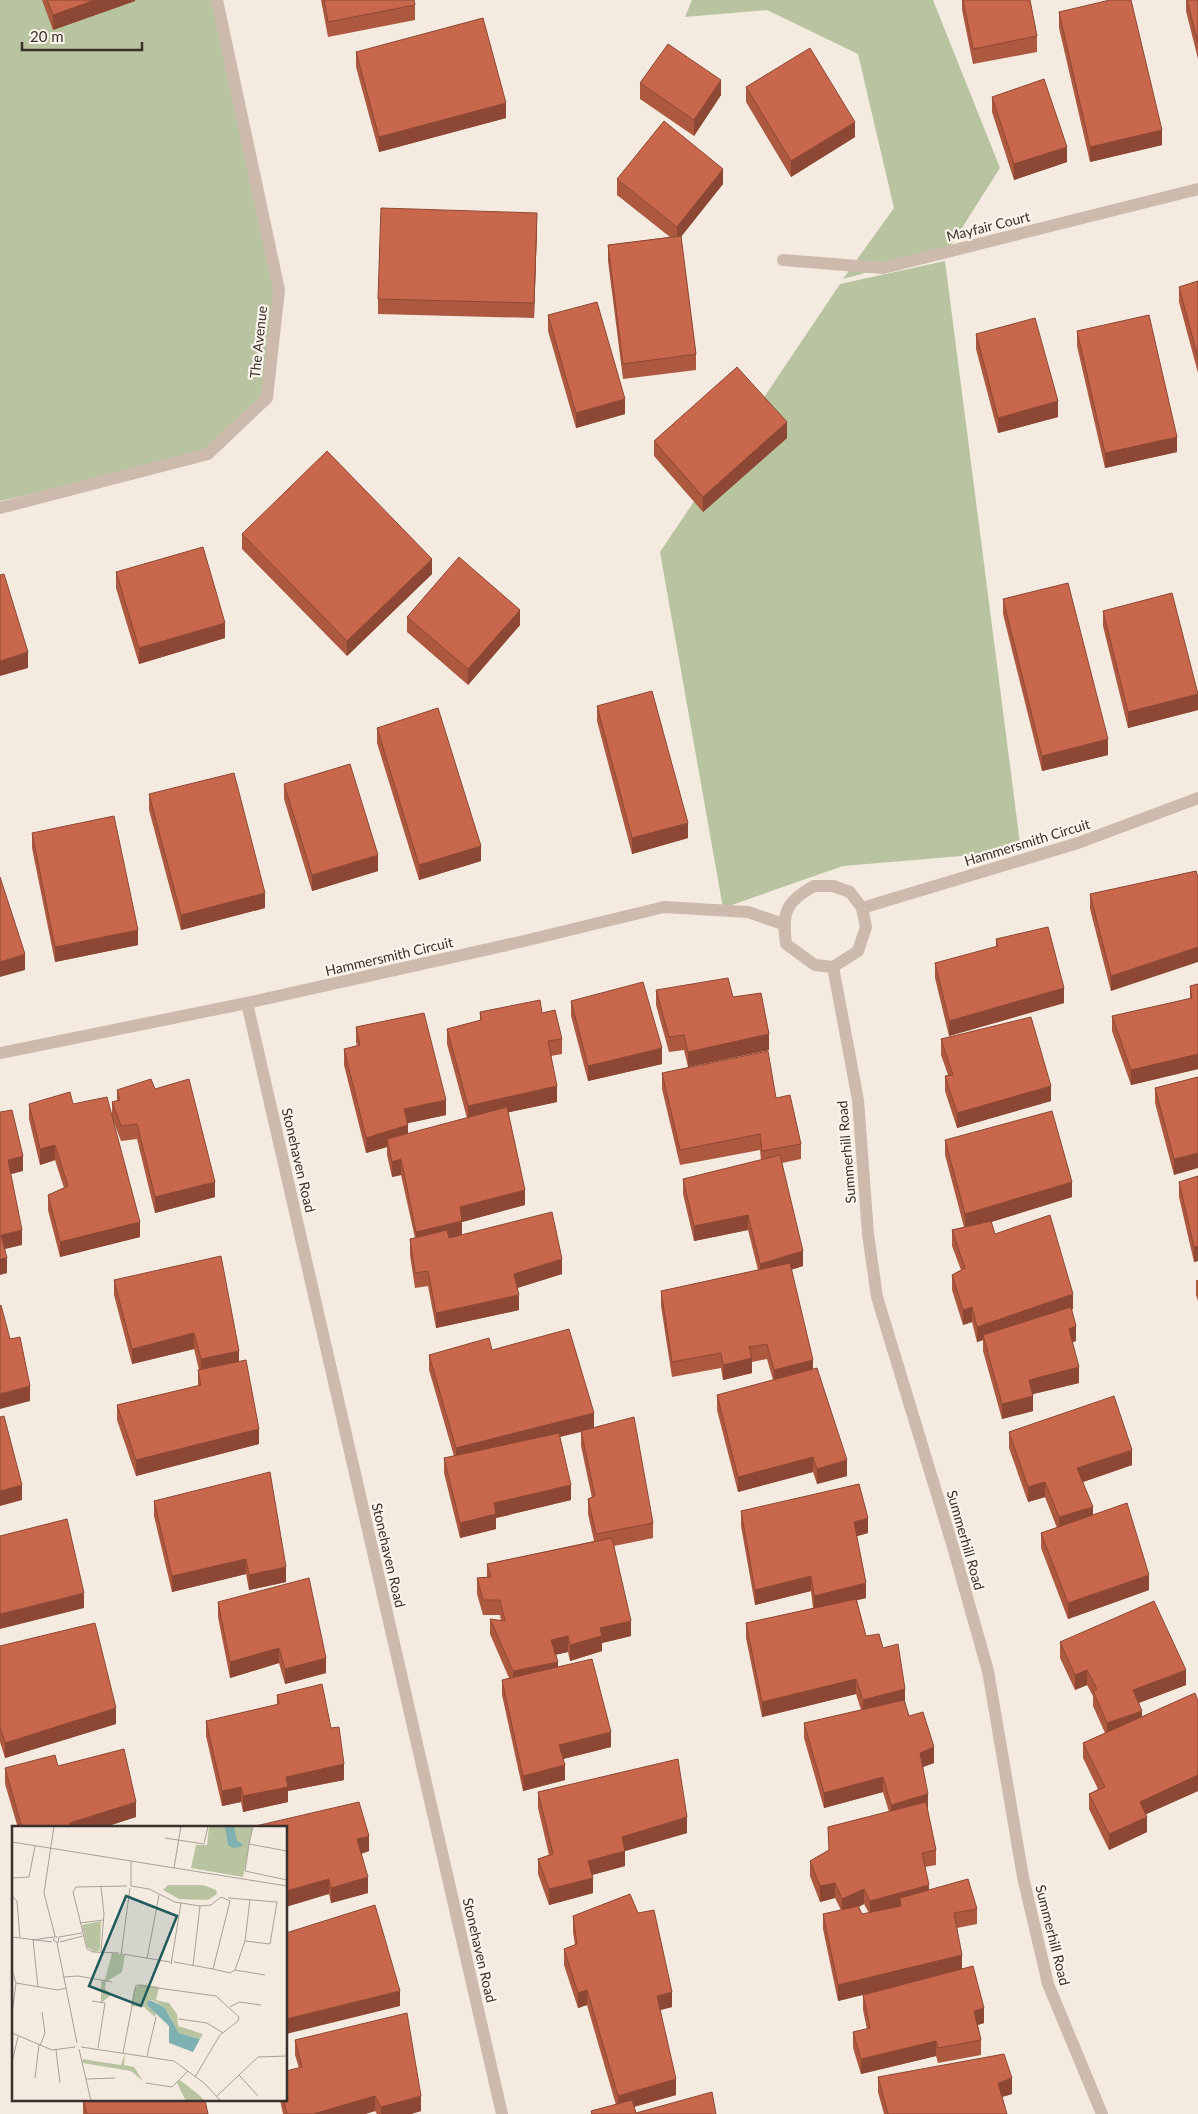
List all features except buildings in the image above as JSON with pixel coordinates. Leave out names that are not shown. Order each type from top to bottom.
[{"type":"street","name":"The Avenue","points":[[0,508],[208,454],[267,398],[279,290],[217,0]]},
{"type":"street","name":"Mayfair Court","points":[[783,260],[883,268],[1198,190]]},
{"type":"street","name":"Hammersmith Circuit","points":[[862,908],[1078,843],[1198,798]]},
{"type":"street","points":[[814,886],[833,886],[850,892],[862,908],[866,927],[858,951],[833,967],[815,965],[786,944],[783,924],[788,905],[798,895],[814,886]]},
{"type":"street","name":"Hammersmith Circuit","points":[[0,1052],[247,1003],[510,944],[664,907],[748,912],[783,924]]},
{"type":"street","name":"Summerhill Road","points":[[833,967],[858,1100],[868,1234],[878,1297],[988,1671],[1023,1877],[1048,1984],[1102,2114]]},
{"type":"street","name":"Stonehaven Road","points":[[247,1003],[502,2114]]},
{"type":"green space","points":[[0,0],[216,0],[279,291],[267,398],[208,454],[0,501]]},
{"type":"green space","points":[[692,0],[933,0],[1000,168],[944,256],[883,268],[843,279],[894,208],[858,54],[767,10],[685,17]]},
{"type":"green space","points":[[945,261],[1021,851],[843,866],[723,908],[660,552],[840,284]]}]
